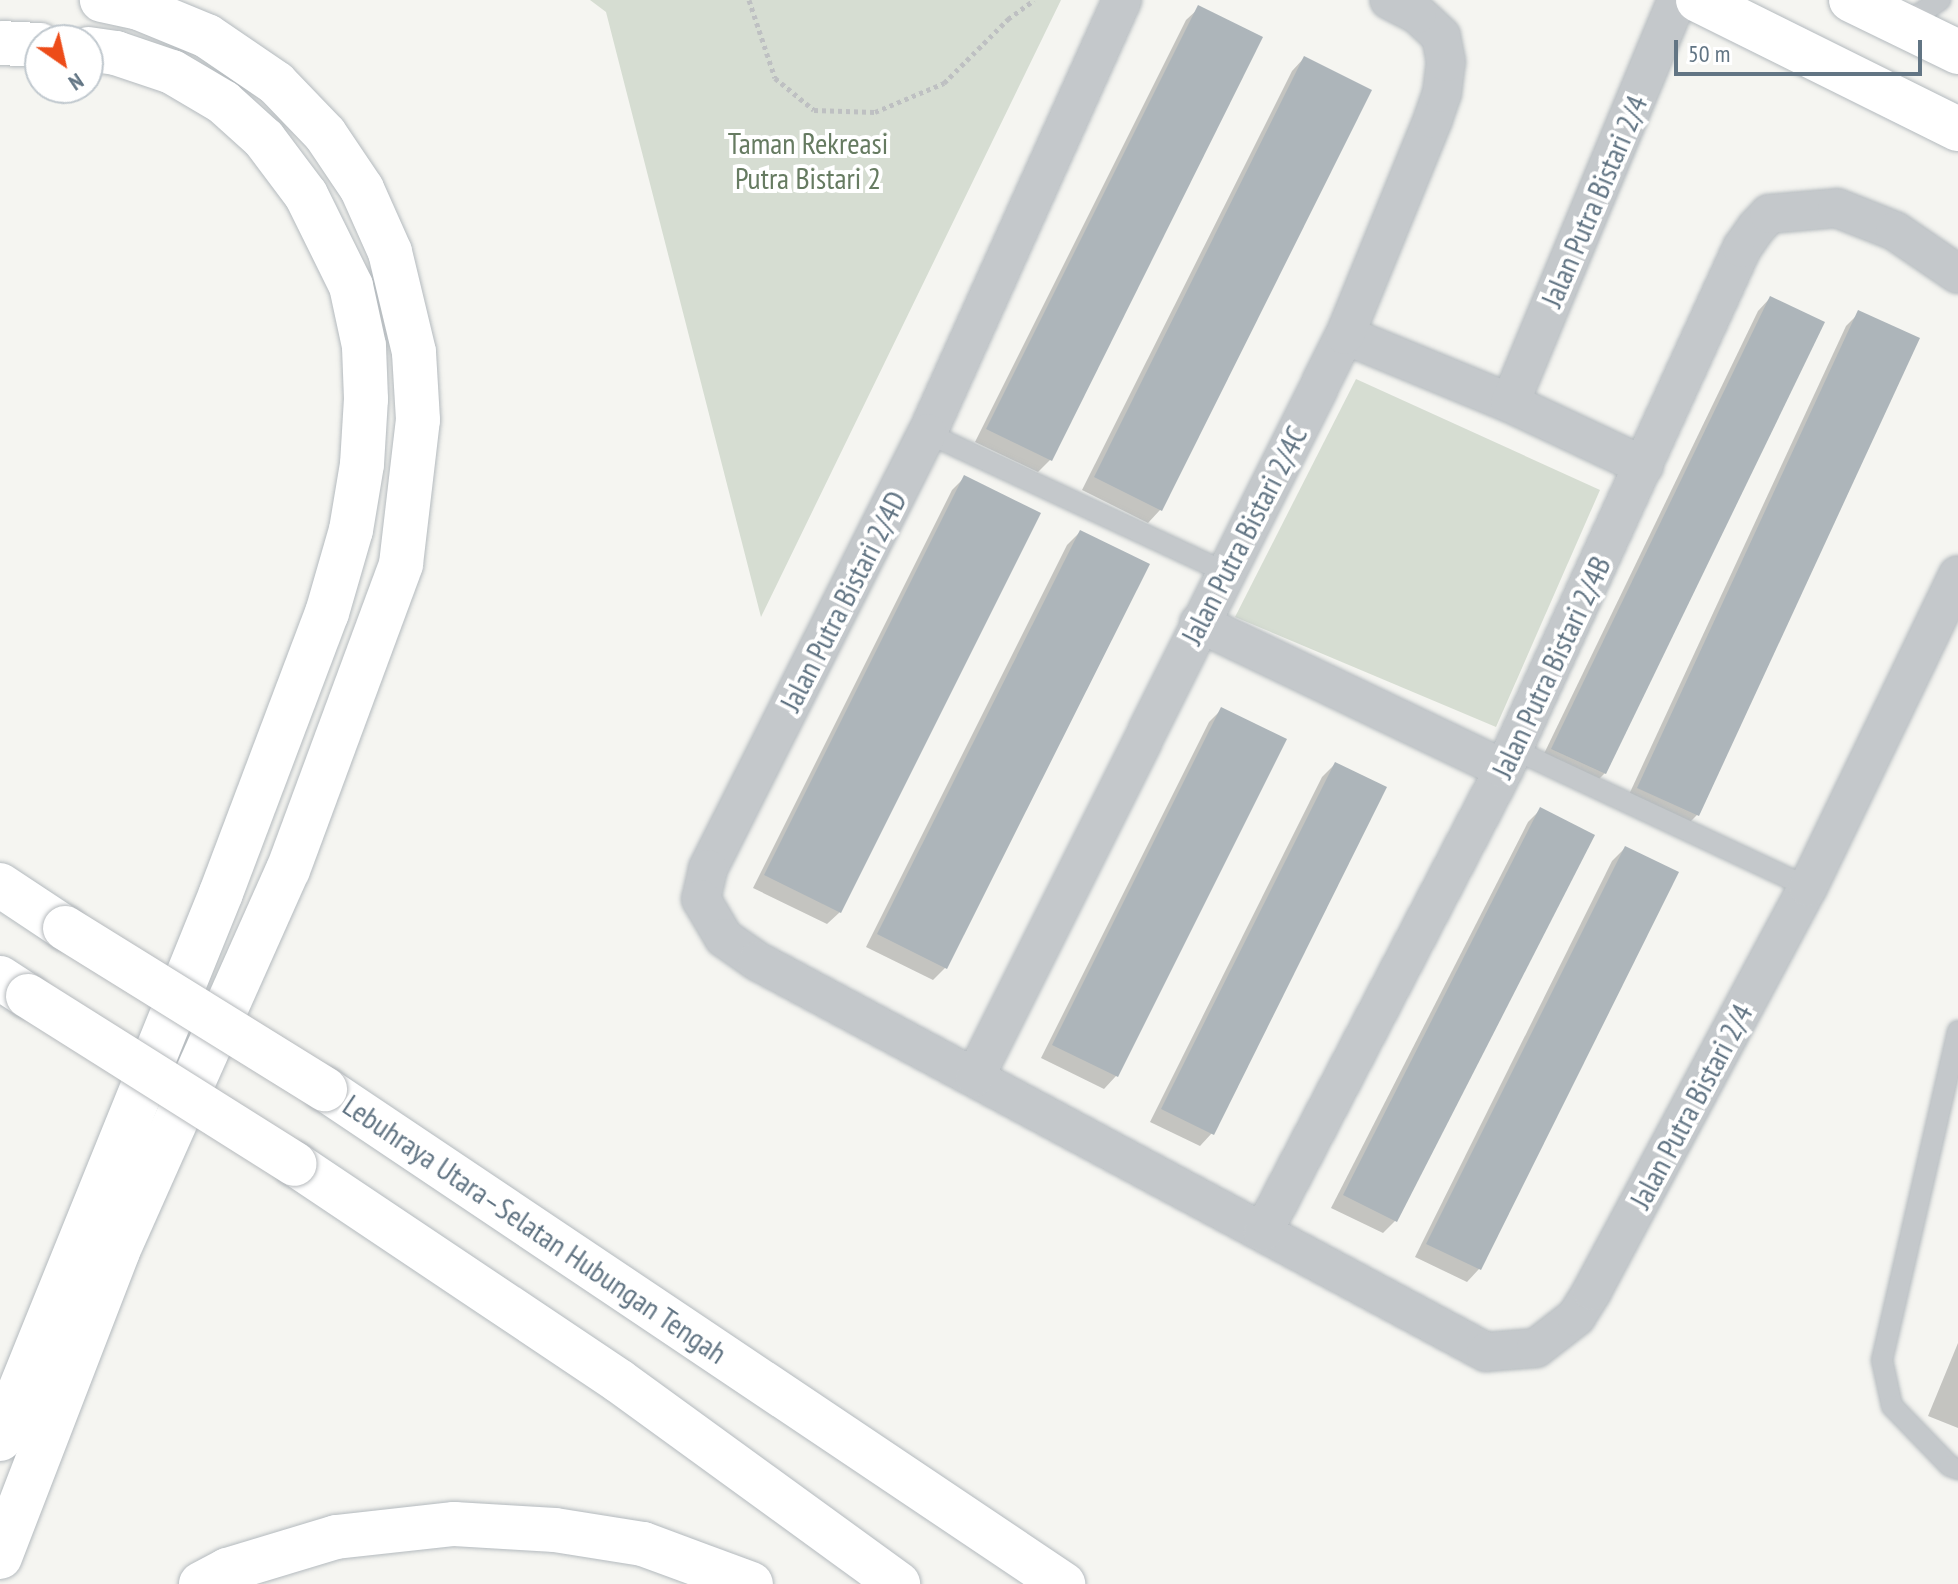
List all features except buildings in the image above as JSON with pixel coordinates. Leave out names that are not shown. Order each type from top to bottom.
[{"type":"main road","points":[[0,1557],[118,1251],[288,870],[401,564],[418,420],[414,352],[390,252],[362,189],[325,134],[276,83],[207,36],[139,8],[102,0]]},
{"type":"main road","points":[[1698,0],[1958,129]]},
{"type":"main road","points":[[1851,0],[1958,52]]},
{"type":"main road","points":[[0,43],[24,44]]},
{"type":"main road","points":[[0,1439],[221,893],[327,613],[351,530],[362,464],[366,399],[364,346],[351,286],[306,195],[264,139],[223,102],[172,72],[104,51]]},
{"type":"main road","name":"Lebuhraya Utara–Selatan Hubungan Tengah","points":[[0,885],[325,1089],[1063,1584]]},
{"type":"main road","points":[[14,987],[295,1164],[619,1381],[898,1584]]},
{"type":"main road","points":[[201,1584],[227,1570],[336,1537],[454,1524],[555,1530],[643,1544],[751,1584]]},
{"type":"street","name":"Jalan Putra Bistari 2/4D","points":[[1122,0],[927,433],[708,869],[701,899],[724,938],[757,961],[1263,1232]]},
{"type":"street","name":"Jalan Putra Bistari 2/4C","points":[[975,1077],[1345,335],[1442,93],[1446,62],[1441,36],[1417,14],[1389,0]]},
{"type":"street","name":"Jalan Putra Bistari 2/4","points":[[1510,403],[1677,0]]},
{"type":"street","name":"Jalan Putra Bistari 2/4B","points":[[1263,1232],[1508,759],[1742,248],[1769,214],[1837,208],[1895,231],[1958,274]]},
{"type":"street","points":[[1345,335],[1510,403],[1644,466]]},
{"type":"street","name":"Jalan Putra Bistari 2/4","points":[[1263,1232],[1486,1352],[1519,1352],[1553,1338],[1576,1317],[1808,887],[1958,575]]},
{"type":"street","points":[[1199,623],[1508,759]]},
{"type":"lane","points":[[1903,25],[1940,0]]},
{"type":"lane","points":[[927,433],[1225,572]]},
{"type":"lane","points":[[1508,759],[1808,887]]},
{"type":"lane","points":[[1958,1031],[1882,1360],[1892,1406],[1950,1466],[1958,1469]]},
{"type":"path","points":[[749,0],[775,78],[814,110],[875,112],[944,83],[1008,19],[1034,0]]},
{"type":"green space","name":"Taman Rekreasi Putra Bistari 2","points":[[590,0],[1061,0],[761,617],[606,12]]},
{"type":"green space","points":[[1356,379],[1600,490],[1496,727],[1235,617]]}]
